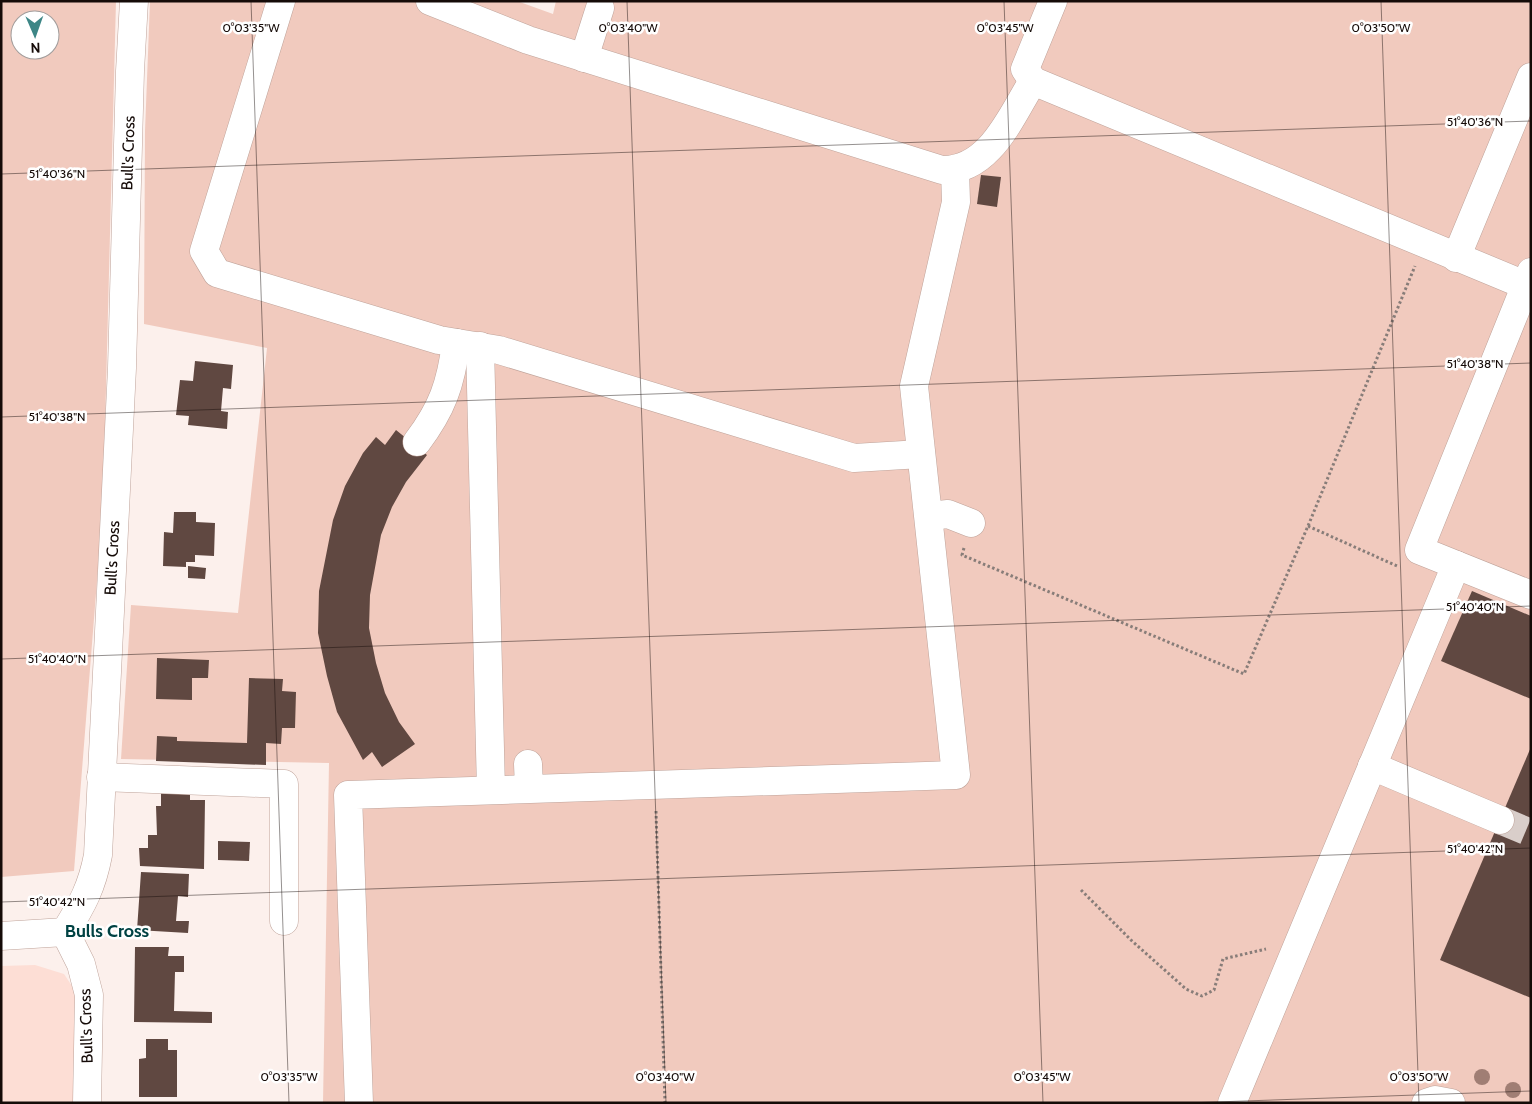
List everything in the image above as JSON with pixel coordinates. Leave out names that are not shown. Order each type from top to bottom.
[{"type":"street","name":"Bull's Cross","points":[[87,1103],[89,994],[81,964],[65,932],[86,899],[93,880],[98,855],[122,368],[130,70],[134,1]]},
{"type":"street","points":[[281,1],[204,251],[217,273],[439,340],[468,345],[854,458],[922,454]]},
{"type":"street","points":[[430,1],[528,40],[942,170],[956,170],[979,158],[998,139],[1033,81]]},
{"type":"street","points":[[1053,1],[1025,68],[1033,81],[1456,258],[1528,278],[1419,550],[1531,595]]},
{"type":"street","points":[[584,58],[600,8]]},
{"type":"street","points":[[1456,258],[1531,77]]},
{"type":"street","points":[[359,1103],[348,795],[491,790],[528,776],[655,785],[956,775],[914,386],[956,202],[956,170]]},
{"type":"street","points":[[417,442],[435,418],[445,396],[453,369],[468,345]]},
{"type":"street","points":[[468,345],[491,790]]},
{"type":"street","points":[[929,516],[948,514],[971,523]]},
{"type":"street","points":[[1232,1103],[1456,565]]},
{"type":"street","points":[[1372,766],[1500,820]]},
{"type":"street","points":[[102,777],[284,784],[284,921]]},
{"type":"street","points":[[1,936],[65,932]]},
{"type":"street","points":[[1426,1103],[1435,1100],[1451,1103]]},
{"type":"path","points":[[971,523],[962,555],[1244,674],[1308,526],[1424,244]]},
{"type":"path","points":[[1308,526],[1405,569],[1419,550]]},
{"type":"path","points":[[655,785],[666,1103]]},
{"type":"path","points":[[1081,890],[1132,941],[1186,989],[1202,996],[1214,990],[1223,959],[1266,949],[1292,960]]},
{"type":"shaded area","points":[[1,1],[116,1],[103,505],[74,871],[1,877]]},
{"type":"shaded area","points":[[150,1],[517,1],[553,14],[556,1],[1531,1],[1531,1103],[323,1103],[329,763],[121,759],[131,605],[238,613],[267,348],[144,324],[145,131]]},
{"type":"shaded area","points":[[35,965],[64,974],[78,995],[75,1103],[1,1103],[1,966]]},
{"type":"building","points":[[981,175],[1001,177],[997,207],[977,204]]},
{"type":"building","points":[[195,361],[233,365],[231,389],[223,388],[221,411],[228,412],[227,429],[188,425],[189,416],[176,415],[180,380],[193,381]]},
{"type":"building","points":[[396,430],[427,455],[406,482],[392,507],[381,535],[370,595],[369,628],[376,663],[385,693],[399,722],[415,744],[382,767],[372,752],[363,760],[337,712],[318,633],[319,591],[333,520],[345,486],[363,453],[376,437],[385,445]]},
{"type":"building","points":[[174,512],[196,512],[196,522],[215,523],[214,556],[195,555],[195,562],[186,562],[186,567],[163,566],[164,532],[173,533]]},
{"type":"building","points":[[188,566],[206,568],[205,579],[188,578]]},
{"type":"building","points":[[1472,591],[1531,616],[1531,699],[1441,661]]},
{"type":"building","points":[[157,658],[209,660],[208,678],[192,678],[192,700],[156,699]]},
{"type":"building","points":[[249,678],[283,679],[282,691],[296,692],[295,728],[282,728],[281,744],[266,743],[266,765],[156,761],[157,736],[177,737],[177,741],[247,743]]},
{"type":"building","points":[[1531,747],[1531,998],[1440,960]]},
{"type":"building","points":[[161,790],[190,791],[190,800],[205,800],[204,869],[140,866],[139,848],[148,848],[148,835],[157,835],[156,806],[161,806]]},
{"type":"building","points":[[218,841],[250,842],[249,861],[218,860]]},
{"type":"building","points":[[141,872],[189,874],[188,897],[178,896],[176,921],[189,921],[188,933],[137,930]]},
{"type":"building","points":[[135,947],[169,947],[168,956],[184,956],[184,972],[175,972],[174,1011],[212,1012],[212,1023],[134,1022]]},
{"type":"building","points":[[146,1039],[168,1039],[168,1050],[177,1050],[177,1097],[139,1097],[139,1059],[146,1058]]},
{"type":"tunnel","points":[[1500,820],[1531,833]]},
{"type":"district","name":"Bulls Cross","points":[[107,931]]}]
